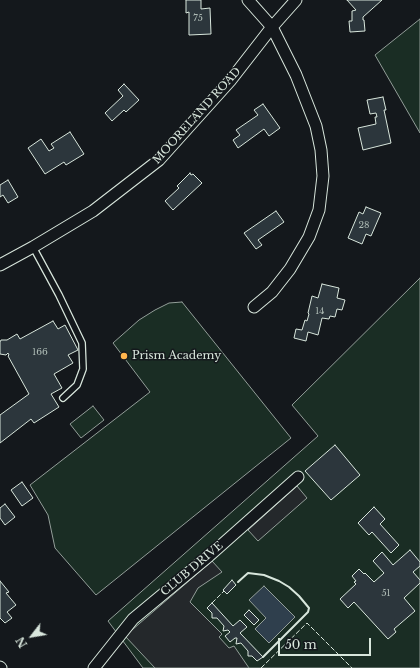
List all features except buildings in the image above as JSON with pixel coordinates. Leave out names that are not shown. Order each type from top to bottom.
[{"type":"street","points":[[248,0],[272,27],[296,75],[316,126],[321,150],[323,176],[319,210],[309,237],[290,269],[272,292],[254,307]]},
{"type":"street","name":"MOORELAND ROAD","points":[[0,265],[93,211],[159,160],[230,81],[272,27],[296,0]]},
{"type":"street","name":"CLUB DRIVE","points":[[94,668],[133,619],[209,556],[298,478]]},
{"type":"lane","points":[[33,247],[82,342],[83,369],[77,385],[63,398]]},
{"type":"green space","points":[[420,19],[420,133],[375,55]]},
{"type":"green space","points":[[420,278],[420,668],[143,668],[108,621],[318,436],[292,405]]},
{"type":"green space","points":[[182,302],[291,438],[96,595],[55,548],[48,515],[30,485],[150,392],[113,343],[139,320],[155,310],[169,303]]},
{"type":"green space","points":[[93,406],[104,420],[81,438],[70,424]]},
{"type":"shaded area","points":[[297,486],[307,498],[258,541],[248,530]]},
{"type":"shaded area","points":[[212,561],[222,572],[198,588],[190,602],[222,634],[219,637],[229,648],[234,646],[249,668],[155,668],[125,636]]},
{"type":"water","points":[[264,586],[295,617],[269,643],[255,629],[266,618],[249,600]]},
{"type":"fence","points":[[212,603],[224,591]]},
{"type":"fence","points":[[261,668],[307,623],[352,668]]},
{"type":"wall","points":[[238,582],[248,573],[264,575],[289,587],[309,608],[308,612],[263,657]]},
{"type":"place","name":"Prism Academy","points":[[124,356]]}]
